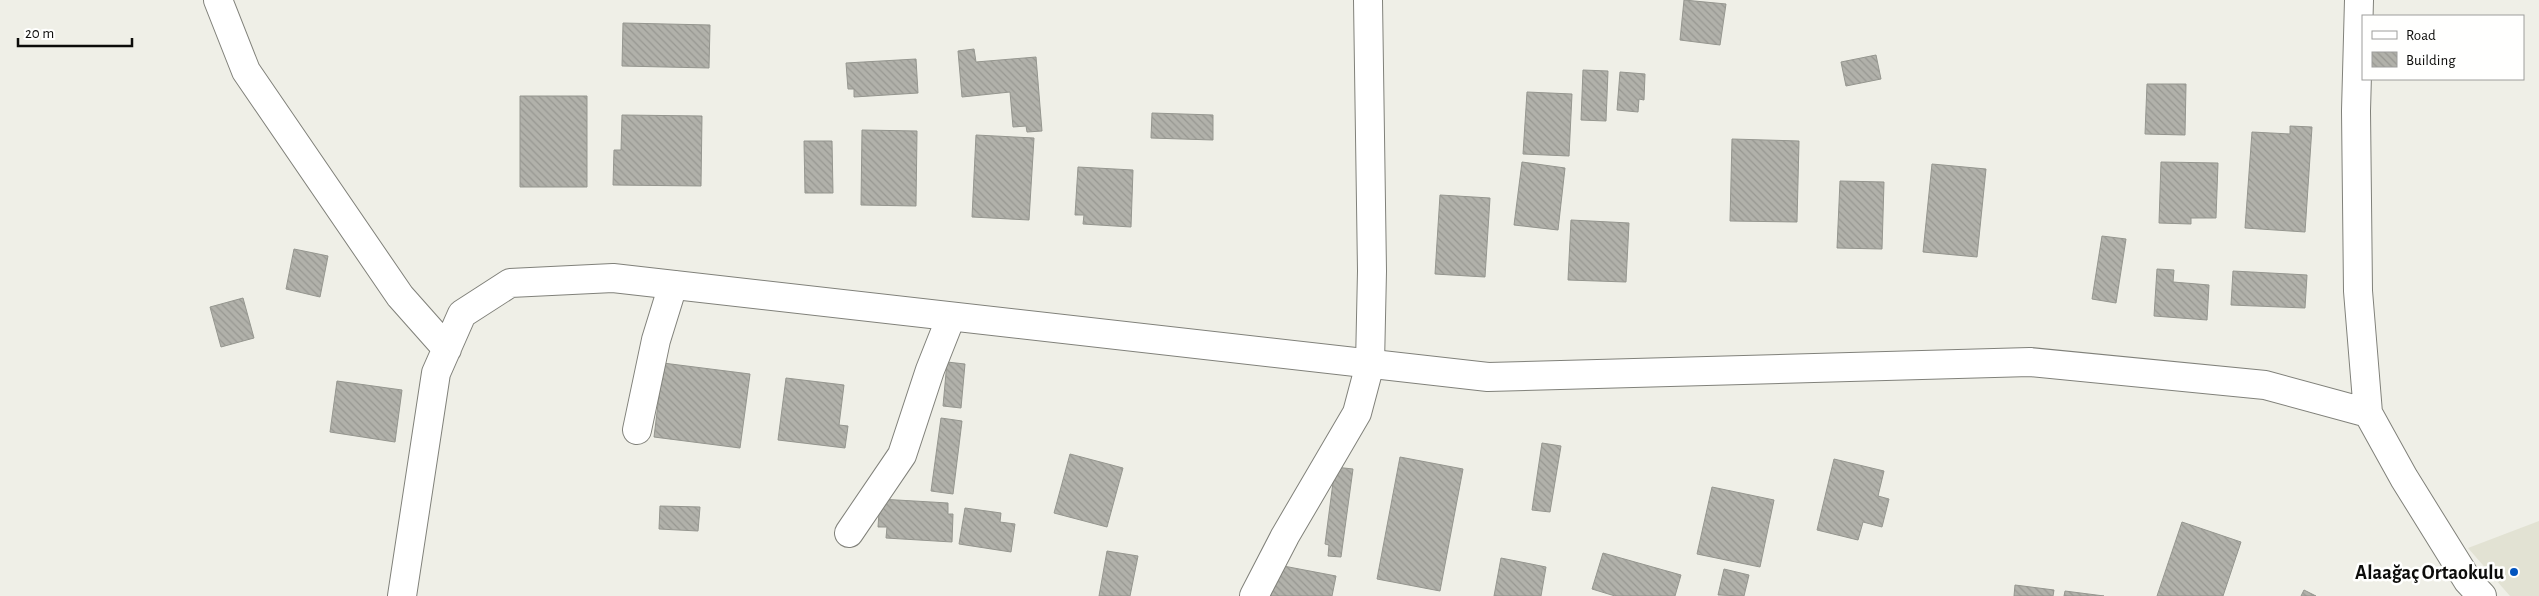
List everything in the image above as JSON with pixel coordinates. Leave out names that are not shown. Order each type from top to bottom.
[{"type":"street","points":[[218,0],[246,71],[400,296],[447,350]]},
{"type":"street","points":[[1254,596],[1285,536],[1357,413],[1370,364],[1372,272],[1368,0]]},
{"type":"street","points":[[2359,0],[2356,111],[2358,291],[2368,413],[2463,573],[2482,596]]},
{"type":"street","points":[[402,596],[436,373],[462,314],[510,283],[613,278],[1488,377],[2030,362],[2265,385],[2368,413]]},
{"type":"street","points":[[637,430],[656,340],[673,285]]},
{"type":"street","points":[[849,533],[902,455],[930,370],[951,317]]},
{"type":"shaded area","name":"Alaağaç Ortaokulu","points":[[2539,521],[2539,596],[2510,596],[2468,548]]},
{"type":"building","points":[[1684,0],[1726,4],[1720,45],[1680,40]]},
{"type":"building","points":[[623,23],[710,25],[709,68],[622,66]]},
{"type":"building","points":[[974,49],[976,62],[1036,57],[1042,131],[1027,132],[1026,126],[1013,127],[1010,92],[962,97],[958,51]]},
{"type":"building","points":[[1876,55],[1881,79],[1846,86],[1841,62]]},
{"type":"building","points":[[916,59],[918,93],[854,97],[854,89],[848,89],[846,63]]},
{"type":"building","points":[[1583,70],[1608,71],[1606,121],[1581,120]]},
{"type":"building","points":[[1620,72],[1645,74],[1644,100],[1639,99],[1638,112],[1617,110]]},
{"type":"building","points":[[2147,84],[2186,84],[2185,135],[2145,134]]},
{"type":"building","points":[[1527,92],[1572,94],[1569,156],[1523,154]]},
{"type":"building","points":[[520,96],[587,96],[587,187],[520,187]]},
{"type":"building","points":[[1152,113],[1213,115],[1213,140],[1151,138]]},
{"type":"building","points":[[622,115],[702,116],[701,186],[613,185],[614,150],[621,150]]},
{"type":"building","points":[[2290,126],[2312,127],[2305,232],[2245,228],[2252,132],[2290,134]]},
{"type":"building","points":[[862,130],[917,131],[916,206],[861,205]]},
{"type":"building","points":[[976,135],[1034,138],[1029,220],[972,217]]},
{"type":"building","points":[[1732,139],[1799,141],[1797,222],[1730,221]]},
{"type":"building","points":[[804,141],[832,141],[833,193],[805,193]]},
{"type":"building","points":[[1522,162],[1565,168],[1558,230],[1514,225]]},
{"type":"building","points":[[2161,162],[2218,163],[2216,218],[2191,218],[2191,224],[2159,223]]},
{"type":"building","points":[[1932,164],[1986,169],[1977,257],[1923,252]]},
{"type":"building","points":[[1078,167],[1133,170],[1131,227],[1083,224],[1084,215],[1075,215]]},
{"type":"building","points":[[1840,181],[1884,182],[1882,249],[1837,248]]},
{"type":"building","points":[[1440,195],[1490,198],[1485,277],[1435,274]]},
{"type":"building","points":[[1571,220],[1629,223],[1626,282],[1568,280]]},
{"type":"building","points":[[2102,236],[2126,239],[2116,303],[2092,299]]},
{"type":"building","points":[[294,249],[328,256],[320,297],[286,289]]},
{"type":"building","points":[[2157,269],[2174,270],[2173,282],[2209,285],[2207,320],[2154,316]]},
{"type":"building","points":[[2233,271],[2307,275],[2305,308],[2231,305]]},
{"type":"building","points":[[243,298],[254,338],[221,347],[210,307]]},
{"type":"building","points":[[947,362],[965,364],[961,408],[943,406]]},
{"type":"building","points":[[663,363],[750,374],[740,448],[654,437]]},
{"type":"building","points":[[786,378],[844,385],[839,425],[848,426],[845,448],[778,440]]},
{"type":"building","points":[[337,381],[402,390],[395,442],[330,432]]},
{"type":"building","points":[[941,418],[962,421],[953,494],[931,491]]},
{"type":"building","points":[[1542,443],[1561,446],[1550,512],[1532,510]]},
{"type":"building","points":[[1070,454],[1123,468],[1107,527],[1054,513]]},
{"type":"building","points":[[1400,457],[1463,469],[1440,591],[1377,579]]},
{"type":"building","points":[[1834,459],[1884,471],[1878,496],[1889,499],[1882,527],[1863,522],[1858,540],[1817,530]]},
{"type":"building","points":[[1335,467],[1353,469],[1341,557],[1328,556],[1329,545],[1325,544]]},
{"type":"building","points":[[1712,487],[1774,500],[1760,567],[1697,554]]},
{"type":"building","points":[[880,499],[948,503],[948,514],[953,514],[952,542],[886,538],[887,527],[878,527]]},
{"type":"building","points":[[660,506],[700,507],[698,531],[659,529]]},
{"type":"building","points":[[965,508],[1001,513],[1000,522],[1015,524],[1011,552],[959,544]]},
{"type":"building","points":[[2182,522],[2241,542],[2223,596],[2157,596]]},
{"type":"building","points":[[1107,551],[1138,556],[1130,596],[1099,596]]},
{"type":"building","points":[[1603,553],[1681,575],[1675,596],[1615,596],[1592,589]]},
{"type":"building","points":[[1501,558],[1546,567],[1541,596],[1494,596]]},
{"type":"building","points":[[1273,564],[1336,576],[1332,596],[1267,596]]},
{"type":"building","points":[[1724,569],[1749,575],[1744,596],[1718,595]]},
{"type":"building","points":[[2015,585],[2054,590],[2053,596],[2014,596]]},
{"type":"building","points":[[2304,590],[2316,596],[2301,596]]},
{"type":"building","points":[[2065,591],[2104,596],[2064,596]]},
{"type":"place","name":"Alaağaç Ortaokulu","points":[[2514,572]]}]
